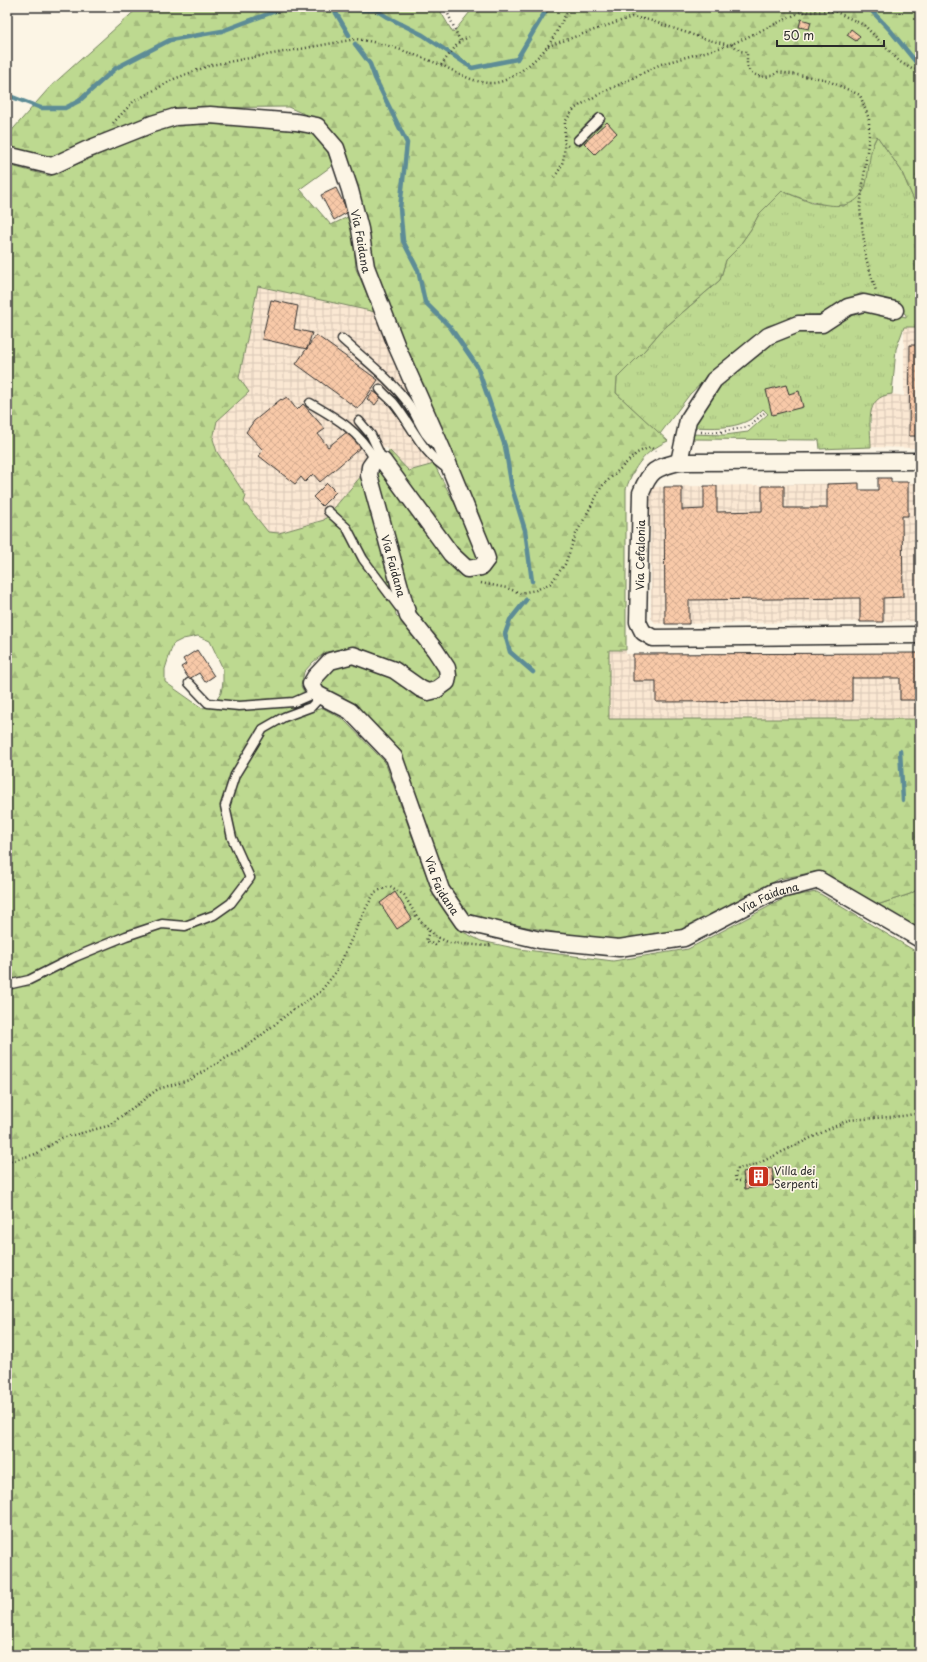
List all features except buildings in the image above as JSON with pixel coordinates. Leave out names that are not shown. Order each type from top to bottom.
[{"type":"street","name":"Via Faidana","points":[[7,155],[52,166],[86,150],[152,124],[175,117],[210,115],[296,122],[317,126],[336,148],[350,190],[360,229],[366,268],[397,347],[443,451],[486,556],[485,563],[481,567],[467,569]]},
{"type":"street","points":[[679,462],[688,420],[714,380],[768,336],[798,324],[822,324],[848,307],[864,303],[892,309]]},
{"type":"street","points":[[379,461],[451,554],[467,569]]},
{"type":"street","name":"Via Faidana","points":[[379,461],[370,467],[369,474],[408,616],[435,650],[446,668],[448,676],[446,682],[436,690],[428,692],[421,689],[394,670],[352,655],[330,661],[315,676],[311,684],[318,693],[350,711],[394,757],[441,890],[464,922],[540,940],[619,948],[684,938],[772,892],[819,880],[920,939]]},
{"type":"street","name":"Via Cefalonia","points":[[920,461],[679,462],[662,467],[648,477],[641,493],[638,622],[644,632],[653,638],[920,635]]},
{"type":"lane","points":[[578,140],[600,118]]},
{"type":"lane","points":[[342,339],[393,386],[410,407],[429,440],[443,451]]},
{"type":"lane","points":[[380,389],[394,403],[418,440],[437,463],[451,472]]},
{"type":"lane","points":[[310,403],[356,433],[379,461]]},
{"type":"lane","points":[[359,421],[371,435],[379,461]]},
{"type":"lane","points":[[328,511],[347,528],[363,559],[399,607],[407,610]]},
{"type":"lane","points":[[189,683],[208,703],[239,706],[294,702],[318,693]]},
{"type":"lane","points":[[7,985],[28,980],[75,957],[126,936],[162,924],[185,926],[214,915],[231,903],[250,878],[232,838],[225,806],[235,775],[262,728],[284,717],[311,707],[318,693]]},
{"type":"path","points":[[445,7],[460,41]]},
{"type":"path","points":[[110,126],[133,102],[174,79],[212,65],[356,39],[377,41],[441,65],[472,80],[490,84],[511,78],[520,72],[547,47],[570,7]]},
{"type":"path","points":[[554,177],[559,171],[564,159],[565,122],[574,109],[592,98],[661,64],[731,44],[801,12],[834,11],[864,25],[900,62],[912,69],[920,70]]},
{"type":"path","points":[[547,47],[632,17],[649,20],[705,39],[731,44],[740,51],[747,52],[750,72],[757,76],[772,77],[778,72],[824,79],[860,95],[869,119],[870,135],[860,208],[866,258],[877,294],[892,309]]},
{"type":"path","points":[[441,65],[456,48],[460,41],[469,37]]},
{"type":"path","points":[[564,143],[568,146],[572,146],[578,140]]},
{"type":"path","points":[[686,430],[720,432],[748,427],[764,413]]},
{"type":"path","points":[[467,569],[470,576],[480,583],[507,588],[520,593],[536,590],[551,583],[565,564],[576,534],[602,486],[637,453],[650,448],[656,451]]},
{"type":"path","points":[[7,1162],[36,1154],[62,1138],[108,1126],[158,1089],[189,1080],[253,1042],[320,992],[336,972],[375,892],[390,886],[404,895],[417,917],[429,931],[450,943],[488,946],[509,932]]},
{"type":"path","points":[[429,931],[426,940],[435,945],[439,938]]},
{"type":"path","points":[[744,1181],[736,1182],[735,1176],[737,1169],[753,1166],[848,1120],[903,1116],[920,1113]]},
{"type":"shaded area","points":[[258,286],[375,312],[437,452],[440,462],[409,471],[387,448],[378,448],[365,459],[362,475],[324,520],[279,533],[268,532],[244,502],[246,496],[217,452],[213,438],[217,421],[249,392],[239,378]]},
{"type":"shaded area","points":[[904,327],[920,327],[920,448],[871,447],[871,407],[876,399],[883,395],[892,394],[904,396]]},
{"type":"shaded area","points":[[878,478],[891,478],[891,482],[920,483],[920,621],[665,624],[655,623],[651,618],[650,487],[859,483],[860,490],[878,490]]},
{"type":"shaded area","points":[[609,649],[626,650],[626,654],[920,653],[920,719],[609,720]]},
{"type":"green space","points":[[139,7],[438,7],[453,33],[474,7],[920,7],[920,214],[901,170],[877,136],[872,148],[866,184],[861,196],[852,202],[841,205],[829,205],[816,203],[782,191],[759,214],[751,229],[737,249],[726,260],[720,280],[661,331],[644,351],[617,378],[616,393],[668,441],[653,449],[641,460],[626,489],[626,650],[609,650],[609,719],[920,719],[920,888],[910,894],[874,906],[815,872],[779,879],[687,930],[618,944],[468,916],[446,888],[398,754],[317,685],[333,665],[352,660],[390,675],[421,697],[452,667],[437,639],[417,614],[374,474],[379,466],[459,573],[472,577],[484,573],[456,462],[375,274],[322,122],[288,107],[174,108],[49,159],[7,147],[7,136],[50,87]]},
{"type":"green space","points":[[178,123],[260,126],[306,131],[323,141],[333,165],[300,189],[331,225],[352,215],[356,269],[375,312],[258,286],[239,378],[249,392],[217,421],[213,439],[217,452],[246,496],[244,502],[268,532],[279,533],[324,520],[362,475],[394,600],[396,615],[434,656],[443,674],[432,685],[410,674],[385,658],[352,647],[326,652],[313,662],[304,672],[301,686],[305,694],[293,699],[296,715],[323,708],[343,719],[385,762],[433,893],[459,930],[481,941],[519,949],[613,961],[688,949],[787,897],[817,892],[920,954],[920,1655],[7,1655],[7,165],[50,176],[153,131]],"holes":[[[198,636],[210,641],[223,669],[223,682],[221,693],[212,707],[202,708],[165,682],[165,669],[173,644],[183,639]]]},
{"type":"green space","points":[[877,136],[901,170],[920,214],[920,327],[904,327],[896,349],[892,394],[883,396],[876,401],[871,414],[871,447],[820,449],[819,440],[690,439],[690,434],[725,435],[748,432],[768,414],[763,409],[748,421],[739,424],[711,428],[691,427],[715,390],[731,373],[783,334],[838,323],[851,310],[877,310],[906,317],[897,304],[880,302],[861,293],[828,314],[809,315],[767,326],[721,365],[690,394],[660,434],[616,393],[617,378],[644,351],[661,331],[720,280],[726,260],[737,249],[751,229],[759,214],[782,191],[812,203],[844,206]]},
{"type":"green space","points":[[389,450],[409,471],[434,464],[480,552],[478,560],[468,562],[387,459]]},
{"type":"green space","points":[[920,888],[920,930],[874,906],[910,894]]},
{"type":"waterway","points":[[7,95],[41,108],[65,108],[79,101],[116,68],[170,40],[222,31],[281,9],[376,10],[423,35],[472,68],[517,59],[548,7]]},
{"type":"waterway","points":[[868,7],[890,30],[920,67]]},
{"type":"waterway","points":[[333,8],[349,35]]},
{"type":"waterway","points":[[355,44],[370,64],[375,78],[407,143],[400,208],[403,241],[418,270],[425,302],[450,327],[477,366],[505,446],[512,488],[525,530],[532,581]]},
{"type":"waterway","points":[[526,600],[510,620],[505,634],[510,652],[533,672]]},
{"type":"waterway","points":[[900,751],[903,800]]},
{"type":"place","name":"Villa dei Serpenti","points":[[758,1176]]}]
